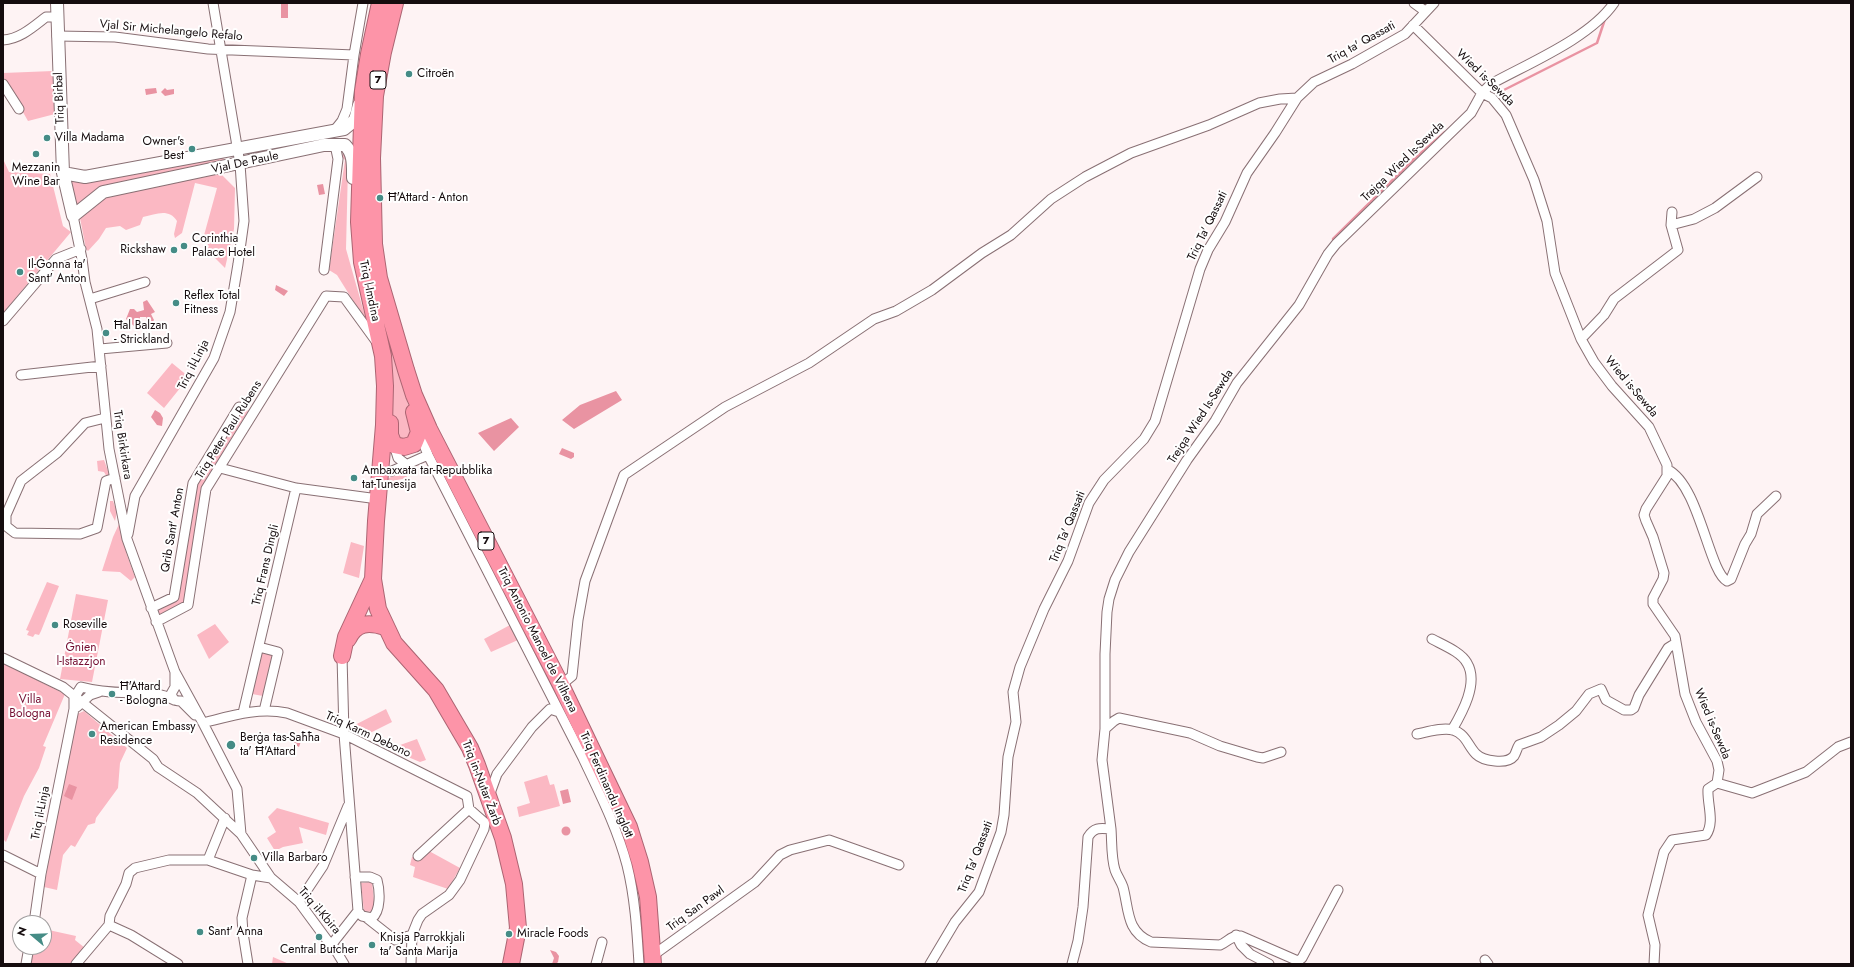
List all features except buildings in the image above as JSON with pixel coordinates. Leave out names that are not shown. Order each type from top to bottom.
[{"type":"highway","name":"Triq l-Imdina","points":[[373,579],[375,498],[384,425],[385,386],[383,353],[362,262],[359,222],[364,91],[369,54],[380,3]]},
{"type":"highway","name":"Triq Antonio Manoel de Vilhena","points":[[395,3],[383,52],[375,96],[372,158],[374,244],[379,278],[414,395],[429,429],[561,685],[629,827],[640,862],[648,897],[648,961]]},
{"type":"highway","points":[[379,278],[385,313],[402,381],[419,432],[414,444],[404,447],[394,445],[390,435],[387,383],[383,353]]},
{"type":"highway","points":[[342,656],[346,637],[373,579]]},
{"type":"highway","name":"Triq in-Nutar Żarb","points":[[373,579],[378,610],[394,643],[436,690],[470,748],[503,838],[514,884],[518,928],[511,964]]},
{"type":"highway","points":[[342,656],[352,632],[358,626],[366,623],[374,623],[385,627]]},
{"type":"main road","name":"Triq Birbal","points":[[57,3],[57,36],[64,173],[73,216]]},
{"type":"main road","name":"Vjal De Paule","points":[[64,173],[85,177],[344,129],[355,120],[364,91]]},
{"type":"main road","name":"Vjal De Paule","points":[[73,216],[103,192],[324,145],[335,145]]},
{"type":"main road","points":[[335,145],[345,145],[352,155],[355,207],[359,222]]},
{"type":"street","name":"Triq il-Linja","points":[[127,539],[135,496],[214,358],[230,312],[242,243],[244,221],[240,164],[219,48],[213,3]]},
{"type":"street","points":[[334,131],[342,121],[348,109],[354,55],[363,3]]},
{"type":"street","points":[[1414,3],[1426,11]]},
{"type":"street","name":"Triq ta' Qassati","points":[[1297,98],[1314,82],[1352,64],[1405,34],[1434,3]]},
{"type":"street","name":"Trejqa Wied Is-Sewda","points":[[1236,936],[1220,945],[1162,944],[1142,938],[1137,932],[1127,911],[1123,887],[1114,864],[1103,768],[1105,729],[1105,654],[1109,599],[1117,575],[1129,552],[1189,456],[1215,421],[1242,375],[1305,295],[1328,254],[1471,112],[1482,93],[1491,84],[1580,35],[1607,13],[1614,3]]},
{"type":"street","points":[[3,40],[10,39],[31,30],[46,17],[57,16]]},
{"type":"street","name":"Wied is-Sewda","points":[[1413,25],[1482,93],[1492,98],[1506,115],[1534,180],[1547,221],[1555,272],[1581,339],[1594,362],[1612,386],[1649,427],[1668,470],[1664,481],[1646,509],[1644,515],[1653,537],[1664,573],[1663,579],[1653,598],[1653,604],[1657,612],[1672,631],[1676,643],[1682,681],[1689,707],[1717,760],[1719,770],[1717,783],[1708,789],[1711,823],[1710,830],[1706,836],[1672,840],[1664,852],[1648,915],[1655,945],[1654,964]]},
{"type":"street","name":"Vjal Sir Michelangelo Refalo","points":[[57,36],[115,37],[208,49],[219,48],[354,55]]},
{"type":"street","points":[[3,84],[19,109]]},
{"type":"street","points":[[561,685],[572,676],[578,620],[585,581],[624,475],[725,407],[809,363],[874,319],[896,311],[932,290],[982,253],[1011,235],[1050,199],[1085,177],[1131,153],[1209,125],[1259,103],[1280,99],[1297,98]]},
{"type":"street","name":"Triq Ta' Qassati","points":[[930,964],[955,922],[979,892],[1001,832],[1004,815],[1008,757],[1016,722],[1013,699],[1014,683],[1041,615],[1068,561],[1093,496],[1104,480],[1150,430],[1159,410],[1200,269],[1208,250],[1225,222],[1247,173],[1276,133],[1297,98]]},
{"type":"street","points":[[324,270],[338,159],[335,145]]},
{"type":"street","points":[[1671,225],[1694,219],[1715,208],[1757,177]]},
{"type":"street","points":[[1581,339],[1604,315],[1614,299],[1678,250],[1671,225],[1672,212]]},
{"type":"street","name":"Triq Birkirkara","points":[[73,216],[81,249],[85,282],[100,349],[105,418],[109,449],[127,539],[175,672],[179,694],[203,723],[237,789],[241,834]]},
{"type":"street","points":[[3,321],[56,259],[81,249]]},
{"type":"street","points":[[90,299],[145,282]]},
{"type":"street","name":"Triq Peter Paul Rubens","points":[[156,622],[188,605],[206,489],[326,296],[344,296],[383,353]]},
{"type":"street","points":[[100,349],[167,343]]},
{"type":"street","points":[[20,375],[101,366]]},
{"type":"street","name":"Qrib Sant' Anton","points":[[151,608],[174,597],[193,483],[239,407]]},
{"type":"street","points":[[105,418],[85,422],[57,453],[21,481],[6,515],[6,526],[15,533],[80,534],[97,528],[106,481],[115,478]]},
{"type":"street","name":"Triq Ferdinandu Inglott","points":[[419,432],[428,455],[600,794],[627,865],[634,901],[638,942],[648,961]]},
{"type":"street","points":[[394,445],[398,458],[407,465]]},
{"type":"street","points":[[392,471],[428,455]]},
{"type":"street","points":[[220,468],[296,488],[375,498]]},
{"type":"street","points":[[1668,470],[1675,475],[1689,496],[1698,514],[1715,563],[1724,579],[1727,581],[1730,579],[1742,549],[1751,534],[1757,514],[1776,496]]},
{"type":"street","name":"Triq Frans Dingli","points":[[244,713],[296,488]]},
{"type":"street","points":[[1432,639],[1461,656],[1467,663],[1470,672],[1470,686],[1466,702],[1452,730]]},
{"type":"street","points":[[1417,734],[1452,730],[1464,736],[1476,754],[1483,758],[1500,761],[1510,759],[1514,756],[1519,745],[1541,737],[1568,719],[1585,698],[1594,691],[1601,689],[1606,700],[1624,710],[1631,710],[1634,708],[1639,695],[1668,648],[1676,643]]},
{"type":"street","points":[[259,647],[278,652],[264,711]]},
{"type":"street","points":[[342,656],[344,734],[349,803],[356,877],[362,915],[395,940],[412,934],[411,964]]},
{"type":"street","points":[[3,658],[63,687],[74,698],[81,687],[99,692],[163,695],[179,694]]},
{"type":"street","points":[[78,706],[90,695],[99,692]]},
{"type":"street","name":"Triq il-Linja","points":[[35,915],[41,874],[78,706],[74,698]]},
{"type":"street","name":"Triq il-Kbira","points":[[78,706],[153,759],[158,767],[197,793],[241,834],[271,878],[299,902],[327,940],[332,944],[344,964]]},
{"type":"street","points":[[488,798],[497,774],[532,727],[550,709],[559,712]]},
{"type":"street","name":"Triq Karm Debono","points":[[203,723],[244,713],[264,711],[287,713],[344,734],[467,796],[469,809],[485,823],[484,829],[468,866],[460,880],[449,895],[422,914],[412,934]]},
{"type":"street","points":[[1105,729],[1119,718],[1190,733],[1220,746],[1257,757],[1263,758],[1281,752]]},
{"type":"street","points":[[1717,783],[1752,793],[1806,772],[1838,747],[1851,742]]},
{"type":"street","points":[[299,902],[323,866],[349,803]]},
{"type":"street","points":[[418,856],[469,809]]},
{"type":"street","points":[[208,860],[224,818]]},
{"type":"street","points":[[1072,964],[1078,941],[1083,907],[1088,837],[1092,831],[1098,828],[1111,829]]},
{"type":"street","name":"Triq San Pawl","points":[[648,961],[755,882],[780,855],[801,846],[829,840],[899,865]]},
{"type":"street","points":[[3,855],[41,874]]},
{"type":"street","points":[[76,964],[109,925],[110,916],[126,884],[129,873],[135,868],[169,860],[208,860],[252,875],[271,878]]},
{"type":"street","points":[[248,964],[242,918],[252,875]]},
{"type":"street","points":[[356,877],[374,878],[378,884],[378,910],[376,915],[372,918],[362,915]]},
{"type":"street","points":[[1236,936],[1250,938],[1295,960],[1300,960],[1338,890]]},
{"type":"street","points":[[332,944],[362,915]]},
{"type":"street","points":[[109,925],[131,935],[178,964]]},
{"type":"street","points":[[1236,936],[1241,945],[1250,954],[1269,964]]},
{"type":"street","points":[[596,964],[602,942]]},
{"type":"green space","points":[[53,71],[55,114],[28,121],[3,77],[3,73]]},
{"type":"green space","points":[[343,151],[348,167],[346,249],[367,323],[337,275],[329,270],[345,160],[342,157]]},
{"type":"green space","points":[[223,156],[224,161],[94,192],[75,210],[71,179]]},
{"type":"green space","name":"Il-Ġonna ta' Sant' Anton","points":[[3,159],[9,172],[50,174],[63,226],[71,232],[3,313]]},
{"type":"green space","points":[[220,173],[235,188],[234,229],[225,268],[207,250],[209,246],[203,239],[217,188],[195,183],[182,233],[175,238],[174,234],[177,221],[170,214],[162,213],[143,217],[140,225],[126,230],[120,226],[106,228],[99,239],[88,251],[86,249],[80,218],[105,198]]},
{"type":"green space","points":[[378,298],[398,372],[417,433],[403,443],[393,432],[392,375]]},
{"type":"green space","points":[[172,363],[189,377],[164,408],[147,393]]},
{"type":"green space","points":[[243,407],[248,411],[201,488],[185,603],[160,615],[158,611],[178,599],[196,485]]},
{"type":"green space","points":[[104,460],[110,476],[107,477],[104,472],[98,471],[97,461]]},
{"type":"green space","points":[[405,470],[407,478],[392,481],[393,486],[387,482],[387,479]]},
{"type":"green space","points":[[110,501],[113,501],[117,512],[115,521],[110,511]]},
{"type":"green space","points":[[119,524],[127,555],[135,577],[131,581],[120,572],[102,571],[113,537]]},
{"type":"green space","points":[[351,542],[364,546],[359,578],[343,573]]},
{"type":"green space","points":[[47,582],[59,586],[39,635],[35,634],[33,637],[27,635],[29,631],[26,630]]},
{"type":"green space","name":"Ġnien l-Istazzjon","points":[[76,594],[108,600],[92,682],[60,679]]},
{"type":"green space","points":[[215,624],[229,642],[209,659],[197,635]]},
{"type":"green space","points":[[510,625],[518,640],[491,652],[484,639]]},
{"type":"green space","points":[[261,652],[273,655],[263,696],[252,694]]},
{"type":"green space","name":"Villa Bologna","points":[[3,663],[65,694],[43,746],[46,747],[39,768],[24,796],[6,842],[3,839]]},
{"type":"green space","points":[[386,709],[392,722],[364,736],[349,728]]},
{"type":"green space","points":[[84,711],[127,748],[120,763],[118,788],[96,818],[95,823],[88,825],[75,847],[71,845],[63,855],[57,890],[44,887],[75,715]]},
{"type":"green space","points":[[417,739],[426,760],[420,762],[389,749]]},
{"type":"green space","points":[[547,775],[550,785],[554,784],[560,806],[519,817],[517,807],[530,803],[524,782]]},
{"type":"green space","points":[[277,808],[329,823],[326,835],[299,827],[303,843],[283,847],[275,851],[267,838],[276,832],[268,817]]},
{"type":"green space","points":[[429,851],[460,868],[448,889],[413,877],[415,867],[410,865],[412,857],[421,859]]},
{"type":"green space","points":[[372,882],[375,911],[364,912],[361,883]]},
{"type":"green space","points":[[52,931],[76,936],[75,940],[85,948],[75,964],[31,964],[32,955],[52,955]]},
{"type":"green space","points":[[273,957],[289,964],[272,964]]},
{"type":"shaded area","points":[[281,3],[288,3],[288,18],[281,18]]},
{"type":"shaded area","points":[[156,88],[157,93],[146,95],[145,89]]},
{"type":"shaded area","points":[[165,88],[167,90],[174,89],[174,94],[165,96],[161,92]]},
{"type":"shaded area","points":[[323,184],[325,194],[319,195],[317,185]]},
{"type":"shaded area","points":[[276,285],[288,291],[284,296],[275,290]]},
{"type":"shaded area","points":[[147,300],[155,312],[151,314],[154,320],[152,323],[147,323],[146,317],[140,317],[140,322],[134,326],[126,319],[130,309],[134,309],[137,312],[144,310],[143,302]]},
{"type":"shaded area","points":[[616,391],[622,400],[574,429],[562,420],[580,405]]},
{"type":"shaded area","points":[[155,410],[160,413],[163,418],[162,426],[157,425],[151,417]]},
{"type":"shaded area","points":[[511,418],[519,427],[494,451],[478,433]]},
{"type":"shaded area","points":[[562,448],[574,453],[574,457],[571,459],[559,454]]},
{"type":"shaded area","points":[[296,736],[302,738],[299,747],[294,744],[292,740]]},
{"type":"shaded area","points":[[69,784],[77,787],[72,800],[64,796]]},
{"type":"shaded area","points":[[568,789],[571,802],[563,804],[560,791]]},
{"type":"shaded area","points":[[564,827],[568,827],[570,831],[568,835],[564,835],[562,833],[562,829]]},
{"type":"shaded area","points":[[550,950],[556,952],[559,956],[556,964],[552,964],[554,958]]},
{"type":"waterway","points":[[1492,96],[1597,43],[1605,19]]},
{"type":"waterway","points":[[1333,239],[1413,160],[1445,132]]},
{"type":"place","name":"Citroën","points":[[409,74]]},
{"type":"place","name":"Villa Madama","points":[[47,138]]},
{"type":"place","name":"Owner's Best","points":[[192,149]]},
{"type":"place","name":"Mezzanin Wine Bar","points":[[36,154]]},
{"type":"place","name":"Ħ'Attard - Anton","points":[[380,198]]},
{"type":"place","name":"Corinthia Palace Hotel","points":[[184,246]]},
{"type":"place","name":"Rickshaw","points":[[174,250]]},
{"type":"place","name":"Il-Ġonna ta' Sant' Anton","points":[[20,272]]},
{"type":"place","name":"Reflex Total Fitness","points":[[176,303]]},
{"type":"place","name":"Ħal Balzan - Strickland","points":[[106,333]]},
{"type":"place","name":"Ambaxxata tar-Repubblika tat-Tunesija","points":[[354,478]]},
{"type":"place","name":"Roseville","points":[[55,625]]},
{"type":"place","name":"Ħ'Attard - Bologna","points":[[112,694]]},
{"type":"place","name":"American Embassy Residence","points":[[92,734]]},
{"type":"place","name":"Berġa tas-Saħħa ta' Ħ'Attard","points":[[231,745]]},
{"type":"place","name":"Villa Barbaro","points":[[254,858]]},
{"type":"place","name":"Sant' Anna","points":[[200,932]]},
{"type":"place","name":"Miracle Foods","points":[[509,934]]},
{"type":"place","name":"Central Butcher","points":[[319,937]]},
{"type":"place","name":"Knisja Parrokkjali ta' Santa Marija","points":[[372,945]]}]
